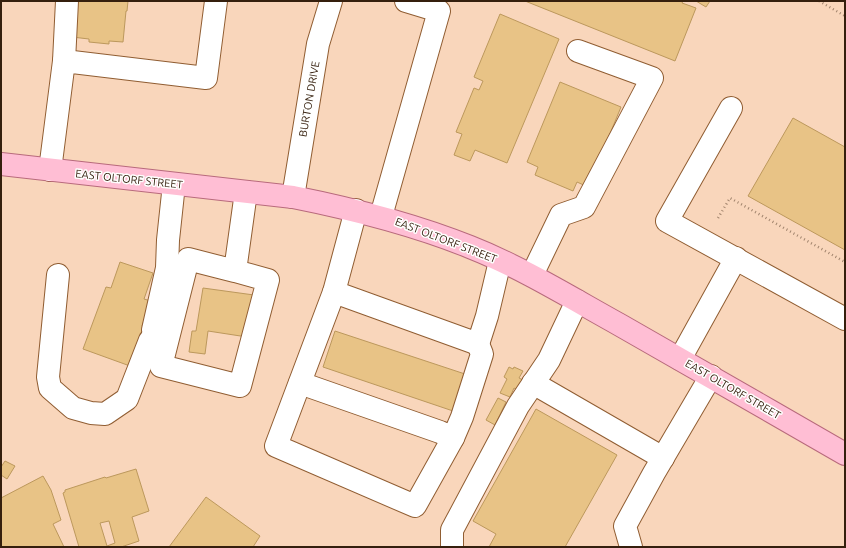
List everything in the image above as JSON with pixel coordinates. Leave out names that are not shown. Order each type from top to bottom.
[{"type":"main road","name":"EAST OLTORF STREET","points":[[1,164],[293,197],[381,216],[425,230],[471,247],[532,275],[845,454]]},
{"type":"street","points":[[50,170],[64,61],[67,1]]},
{"type":"street","points":[[64,61],[206,78],[216,1]]},
{"type":"street","name":"BURTON DRIVE","points":[[293,197],[318,44],[331,1]]},
{"type":"street","points":[[381,216],[439,11],[406,1]]},
{"type":"street","points":[[532,275],[561,215],[584,207],[652,78],[578,51]]},
{"type":"street","points":[[732,108],[667,220],[845,319]]},
{"type":"street","points":[[58,275],[48,378],[50,388],[73,408],[90,413],[105,414],[128,399],[151,335],[167,268],[168,240],[174,184]]},
{"type":"street","points":[[235,271],[246,192]]},
{"type":"street","points":[[356,210],[334,292],[276,446],[415,506],[453,438],[462,417],[482,354],[478,344],[487,316],[500,261]]},
{"type":"street","points":[[680,359],[736,258]]},
{"type":"street","points":[[188,259],[235,271],[268,280],[240,386],[161,366],[188,259]]},
{"type":"street","points":[[334,292],[478,344]]},
{"type":"street","points":[[452,547],[452,530],[518,406],[548,360],[577,301]]},
{"type":"street","points":[[630,547],[625,526],[711,376]]},
{"type":"street","points":[[300,383],[440,432],[453,438]]},
{"type":"street","points":[[533,383],[663,458]]},
{"type":"path","points":[[819,1],[845,16]]},
{"type":"path","points":[[705,241],[730,198],[845,262]]},
{"type":"building","points":[[75,1],[128,1],[123,42],[109,41],[109,44],[89,42],[89,39],[72,37]]},
{"type":"building","points":[[525,1],[683,1],[682,3],[696,8],[675,61]]},
{"type":"building","points":[[696,1],[710,1],[706,7]]},
{"type":"building","points":[[500,14],[559,39],[507,163],[475,150],[470,161],[454,155],[462,134],[456,132],[474,88],[479,90],[483,81],[474,77]]},
{"type":"building","points":[[560,82],[621,107],[588,187],[577,182],[573,191],[535,175],[538,167],[527,162]]},
{"type":"building","points":[[793,118],[845,147],[845,250],[748,196]]},
{"type":"building","points":[[120,262],[153,273],[144,299],[151,301],[142,326],[153,330],[130,366],[83,349],[106,287],[111,288]]},
{"type":"building","points":[[203,288],[254,295],[247,337],[208,331],[205,354],[189,352],[192,331],[196,331]]},
{"type":"building","points":[[335,331],[468,375],[456,412],[323,367]]},
{"type":"building","points":[[509,367],[513,369],[514,367],[523,371],[519,378],[523,380],[518,390],[514,388],[510,397],[500,393],[507,379],[504,377]]},
{"type":"building","points":[[498,398],[506,402],[495,425],[486,420]]},
{"type":"building","points":[[536,409],[617,455],[565,547],[489,547],[496,534],[473,521]]},
{"type":"building","points":[[5,461],[15,466],[7,479],[1,475],[1,467]]},
{"type":"building","points":[[136,469],[149,511],[132,517],[139,541],[121,547],[79,547],[63,493],[65,490],[105,477],[106,478]],"holes":[[[109,521],[115,543],[107,546],[100,523]]]},
{"type":"building","points":[[43,476],[51,490],[61,520],[53,524],[64,547],[1,547],[1,498]]},
{"type":"building","points":[[206,497],[260,536],[253,547],[169,547]]}]
